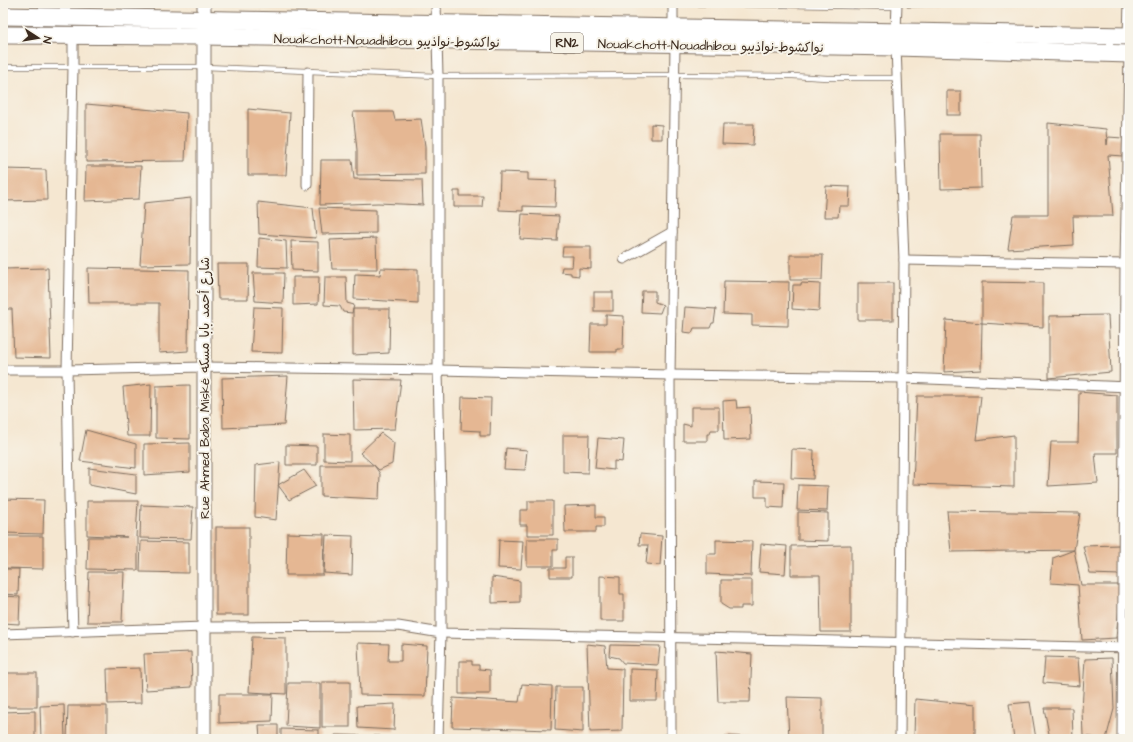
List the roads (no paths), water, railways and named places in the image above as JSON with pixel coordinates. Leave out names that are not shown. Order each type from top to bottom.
[{"type":"highway","name":"Nouakchott-Nouadhibou نواكشوط-نواذيبو","points":[[3,16],[204,11],[674,36]]},
{"type":"highway","name":"Nouakchott-Nouadhibou نواكشوط-نواذيبو","points":[[3,35],[203,36],[436,41],[674,36],[896,39],[1129,36]]},
{"type":"highway","name":"Nouakchott-Nouadhibou نواكشوط-نواذيبو","points":[[896,39],[1129,54]]},
{"type":"street","points":[[436,3],[438,76],[438,370],[441,497],[441,633],[438,739]]},
{"type":"street","points":[[671,739],[670,375],[675,75],[672,3]]},
{"type":"street","points":[[1128,3],[1129,36]]},
{"type":"street","points":[[897,5],[896,39],[904,260],[900,739]]},
{"type":"street","name":"Rue Ahmed Baba Miské شارع أحمد بابا مسكه","points":[[204,11],[204,739]]},
{"type":"street","points":[[73,36],[67,370],[73,632]]},
{"type":"street","points":[[1122,739],[1126,648],[1127,387],[1125,264],[1129,54]]},
{"type":"street","points":[[307,185],[308,72]]},
{"type":"street","points":[[624,259],[672,232]]},
{"type":"street","points":[[904,260],[1125,264]]},
{"type":"street","points":[[3,370],[204,367],[438,370],[903,378],[1127,387]]},
{"type":"street","points":[[3,634],[204,627],[398,626],[441,633],[1126,648]]},
{"type":"lane","points":[[672,3],[897,5]]},
{"type":"lane","points":[[3,67],[204,68],[438,76],[675,75],[898,78]]}]
